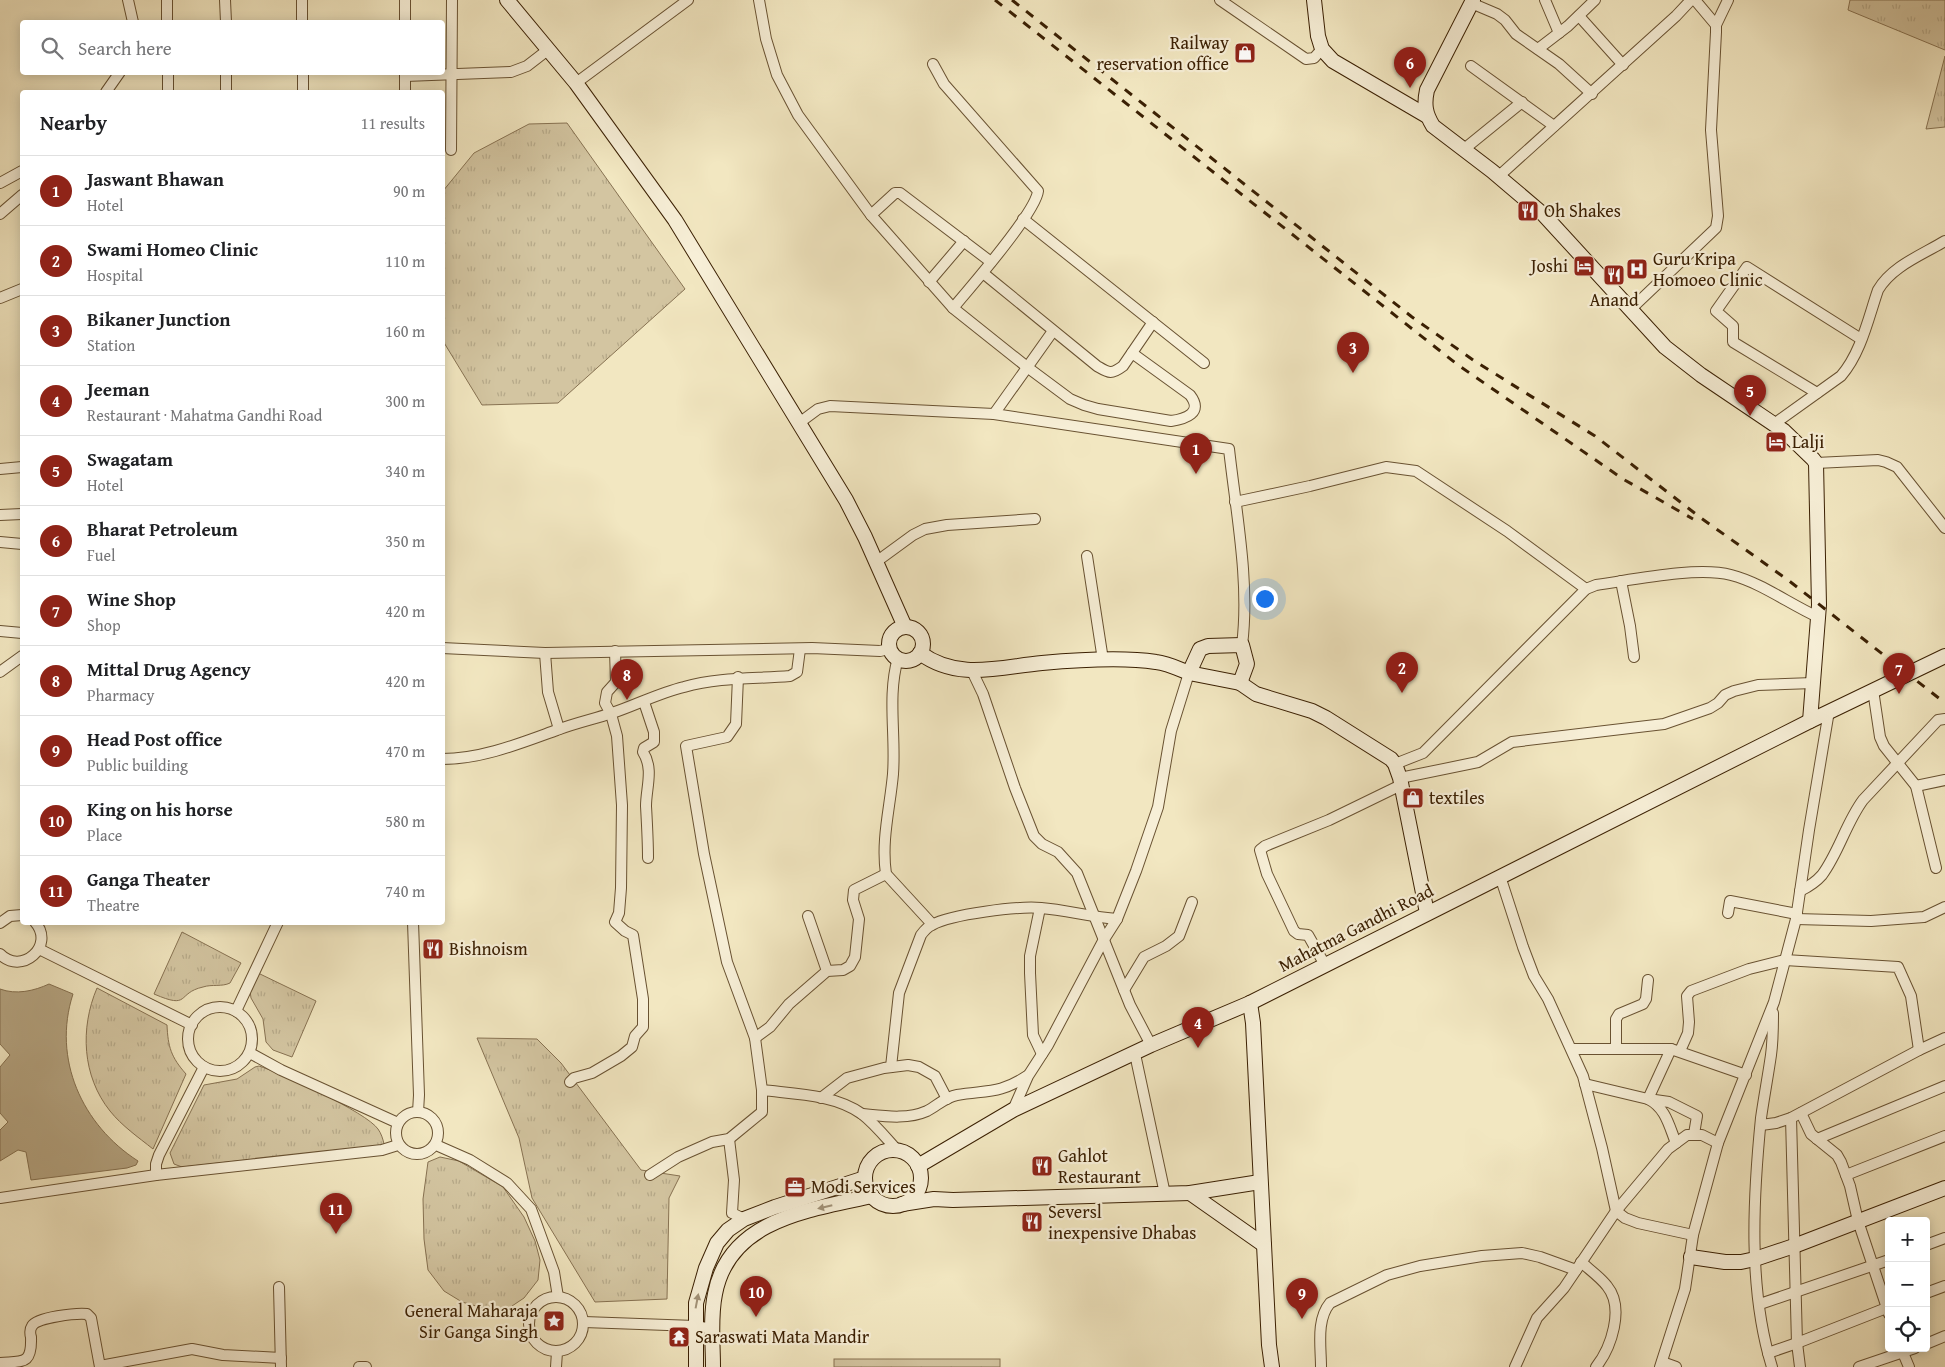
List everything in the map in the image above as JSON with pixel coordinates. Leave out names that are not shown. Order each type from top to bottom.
[{"type":"street","points":[[128,0],[132,20]]},
{"type":"street","points":[[167,0],[167,20]]},
{"type":"street","points":[[225,0],[226,20]]},
{"type":"street","points":[[302,0],[302,20]]},
{"type":"street","points":[[405,0],[405,20]]},
{"type":"street","points":[[452,0],[452,150]]},
{"type":"street","points":[[508,0],[576,83],[675,220],[846,500],[905,627]]},
{"type":"street","points":[[576,83],[688,0]]},
{"type":"street","points":[[759,0],[766,39],[777,75],[798,115],[871,215],[953,308],[1070,399],[1084,405],[1170,421],[1184,419],[1191,414],[1195,407],[1194,400],[1132,352]]},
{"type":"street","points":[[1220,0],[1306,58],[1314,58],[1322,49]]},
{"type":"street","points":[[1314,0],[1318,36],[1322,49],[1333,61],[1427,116]]},
{"type":"street","points":[[1545,0],[1559,34]]},
{"type":"street","points":[[1538,49],[1559,34],[1595,0]]},
{"type":"street","points":[[1499,176],[1592,94],[1691,0]]},
{"type":"street","points":[[1695,0],[1716,25]]},
{"type":"street","points":[[1630,309],[1716,228],[1718,216],[1711,130],[1716,25],[1728,0]]},
{"type":"street","points":[[1592,94],[1559,64],[1516,34],[1505,20],[1472,2],[1427,90],[1425,102],[1427,116],[1433,126],[1499,176],[1544,215],[1665,348],[1701,375],[1784,431],[1813,459],[1816,464],[1818,617],[1810,721]]},
{"type":"street","points":[[1579,16],[1623,65]]},
{"type":"street","points":[[445,75],[511,72],[527,66],[549,49]]},
{"type":"street","points":[[933,64],[944,84],[1036,186],[1038,191],[1038,198],[1023,219],[983,273],[953,308]]},
{"type":"street","points":[[1470,66],[1554,126]]},
{"type":"street","points":[[107,90],[118,75]]},
{"type":"street","points":[[168,75],[168,90]]},
{"type":"street","points":[[226,75],[226,90]]},
{"type":"street","points":[[303,75],[303,90]]},
{"type":"street","points":[[405,75],[405,90]]},
{"type":"street","points":[[1463,150],[1522,102]]},
{"type":"street","points":[[0,183],[20,172]]},
{"type":"street","points":[[871,215],[895,193],[900,193],[991,262]]},
{"type":"street","points":[[0,214],[20,197]]},
{"type":"street","points":[[1023,219],[1204,363]]},
{"type":"street","points":[[930,282],[964,241]]},
{"type":"street","points":[[1774,424],[1841,376],[1848,368],[1854,357],[1878,290],[1884,280],[1892,272],[1945,241]]},
{"type":"street","points":[[1817,393],[1733,342],[1733,326],[1716,311],[1747,267],[1860,339]]},
{"type":"street","points":[[983,273],[1108,372],[1116,371],[1123,366],[1153,322]]},
{"type":"street","points":[[0,298],[20,290]]},
{"type":"street","points":[[994,414],[1053,330]]},
{"type":"street","points":[[799,423],[818,409],[830,406],[994,414],[1229,449],[1245,596],[1245,624],[1242,645],[1247,664],[1240,683]]},
{"type":"street","points":[[1816,464],[1878,460],[1891,464],[1897,467],[1945,528]]},
{"type":"street","points":[[0,469],[20,467]]},
{"type":"street","points":[[1235,502],[1386,467],[1416,471],[1506,531],[1586,588]]},
{"type":"street","points":[[0,516],[20,514]]},
{"type":"street","points":[[876,562],[913,535],[925,529],[947,524],[1035,519]]},
{"type":"street","points":[[0,542],[20,544]]},
{"type":"street","points":[[1087,556],[1103,660]]},
{"type":"street","points":[[1395,764],[1423,753],[1586,588],[1621,581],[1685,573],[1715,572],[1732,575],[1818,617]]},
{"type":"street","points":[[1621,581],[1634,657]]},
{"type":"street","points":[[445,648],[545,653],[812,648],[880,651],[893,654],[906,661],[914,659],[920,653],[923,646],[919,632],[912,628],[905,627],[896,630],[890,638],[893,654],[893,775],[887,807],[883,848],[886,874],[932,924]]},
{"type":"street","points":[[0,630],[20,633]]},
{"type":"street","points":[[1013,1110],[1028,1076],[1069,1007],[1102,941],[1117,919],[1158,807],[1171,731],[1189,673],[1200,649],[1208,646],[1242,645]]},
{"type":"street","points":[[445,759],[520,744],[559,729],[611,714],[682,687],[738,678],[790,676],[797,672],[800,649]]},
{"type":"street","points":[[570,1082],[574,1078],[600,1069],[632,1048],[635,1036],[643,1027],[642,991],[633,935],[615,922],[619,913],[621,888],[622,805],[617,736],[611,714],[605,703],[607,692],[616,682],[615,651]]},
{"type":"street","points":[[545,653],[548,692],[559,729]]},
{"type":"street","points":[[920,653],[940,666],[972,671],[1042,663],[1103,660],[1157,662],[1189,673],[1240,683],[1256,694],[1326,718],[1384,754],[1395,764],[1401,781],[1427,913]]},
{"type":"street","name":"Mahatma Gandhi Road","points":[[918,1166],[1013,1110],[1151,1045],[1250,1003],[1810,721],[1945,656]]},
{"type":"street","points":[[0,672],[20,657]]},
{"type":"street","points":[[972,671],[983,694],[1015,788],[1034,836],[1042,844],[1058,852],[1077,873],[1102,941],[1134,1016],[1151,1045]]},
{"type":"street","points":[[650,1175],[678,1157],[712,1142],[729,1139],[762,1112],[762,1090],[755,1038],[727,962],[704,854],[686,746],[727,737],[736,724],[738,678]]},
{"type":"street","points":[[1326,965],[1308,935],[1298,934],[1294,931],[1267,874],[1260,850],[1265,846],[1329,820],[1401,781],[1478,762],[1512,742],[1664,724],[1710,708],[1718,703],[1724,695],[1734,690],[1758,686],[1813,683]]},
{"type":"street","points":[[1874,690],[1880,737],[1897,764],[1916,786],[1936,868]]},
{"type":"street","points":[[644,702],[654,732],[654,742],[644,748],[643,752],[647,758],[650,775],[647,789],[648,858]]},
{"type":"street","points":[[1676,1367],[1661,1364],[1685,1289],[1694,1235],[1718,1143],[1774,1002],[1785,960],[1796,917],[1829,712]]},
{"type":"street","points":[[1800,891],[1813,884],[1822,875],[1856,811],[1938,720],[1945,719]]},
{"type":"street","points":[[1916,786],[1945,780]]},
{"type":"street","points":[[755,1038],[770,1027],[789,1004],[827,971],[843,970],[850,966],[855,957],[859,919],[853,900],[854,890],[886,874]]},
{"type":"street","points":[[1500,876],[1534,976],[1548,999],[1572,1049],[1585,1084],[1616,1210],[1625,1218],[1638,1223],[1694,1235]]},
{"type":"street","points":[[1728,913],[1730,901],[1796,917],[1871,921],[1924,916],[1945,907]]},
{"type":"street","points":[[1124,990],[1144,957],[1166,946],[1179,936],[1192,902]]},
{"type":"street","points":[[891,1067],[899,993],[921,936],[932,924],[962,915],[1040,908],[1093,918],[1117,919]]},
{"type":"street","points":[[1040,908],[1030,956],[1030,972],[1033,1035],[1042,1054]]},
{"type":"street","points":[[0,923],[10,916],[20,915]]},
{"type":"street","points":[[808,916],[827,971]]},
{"type":"street","points":[[0,954],[7,960],[19,962],[31,958],[39,949],[42,937],[37,925]]},
{"type":"street","points":[[236,1011],[277,925]]},
{"type":"street","points":[[413,925],[418,1112]]},
{"type":"street","points":[[39,949],[192,1025]]},
{"type":"street","points":[[1648,1099],[1675,1050],[1688,1033],[1687,996],[1691,991],[1750,969],[1785,960],[1898,968],[1911,996],[1919,1050]]},
{"type":"street","points":[[1616,1049],[1616,1018],[1620,1014],[1643,1004],[1646,999],[1648,980]]},
{"type":"street","points":[[1772,1367],[1760,1304],[1755,1259],[1756,1165],[1771,1053],[1774,1002]]},
{"type":"street","points":[[1250,1003],[1253,1023],[1269,1345],[1272,1367]]},
{"type":"street","points":[[223,1007],[236,1011],[245,1018],[251,1029],[253,1041],[250,1053],[242,1064],[230,1070],[217,1071],[204,1067],[190,1051],[188,1035],[192,1025],[200,1015],[211,1008],[223,1007]]},
{"type":"street","points":[[1761,1125],[1791,1118],[1945,1038]]},
{"type":"street","points":[[1572,1049],[1675,1050],[1746,1075]]},
{"type":"street","points":[[250,1053],[290,1074],[398,1123]]},
{"type":"street","points":[[1135,1054],[1166,1194]]},
{"type":"street","points":[[821,1098],[847,1078],[891,1067],[908,1065],[919,1067],[935,1076],[947,1098]]},
{"type":"street","points":[[156,1174],[156,1164],[159,1155],[204,1067]]},
{"type":"street","points":[[862,1114],[917,1115],[947,1098],[1001,1090],[1013,1086],[1028,1076]]},
{"type":"street","points":[[1585,1084],[1669,1102],[1697,1116],[1694,1134]]},
{"type":"street","points":[[1817,1139],[1945,1086]]},
{"type":"street","points":[[762,1090],[821,1098],[854,1109],[862,1114],[897,1150],[910,1155],[921,1172],[920,1186],[913,1197],[902,1204]]},
{"type":"street","points":[[1648,1099],[1656,1103],[1662,1110],[1676,1143]]},
{"type":"street","points":[[418,1112],[425,1114],[432,1119],[437,1127],[436,1145],[424,1154],[407,1153],[398,1145],[396,1137],[398,1123],[408,1114],[418,1112]]},
{"type":"street","points":[[1801,1113],[1811,1134],[1837,1155],[1846,1175],[1858,1221],[1887,1307]]},
{"type":"street","points":[[1791,1118],[1797,1343],[1800,1367]]},
{"type":"street","points":[[1514,1367],[1537,1318],[1556,1299],[1616,1210],[1668,1150],[1688,1135],[1694,1134],[1702,1135],[1718,1143]]},
{"type":"street","points":[[1846,1175],[1945,1136]]},
{"type":"street","points":[[729,1139],[734,1180],[732,1213],[744,1219]]},
{"type":"street","points":[[0,1198],[156,1174],[382,1150],[398,1145]]},
{"type":"street","points":[[436,1145],[470,1160],[507,1183],[531,1208],[554,1272],[558,1298]]},
{"type":"street","points":[[897,1150],[883,1152],[872,1160],[866,1171],[866,1184],[872,1196],[883,1204],[902,1204],[934,1199],[1190,1193],[1260,1182]]},
{"type":"street","points":[[696,1367],[696,1303],[706,1268],[717,1243],[728,1230],[744,1219],[866,1178]]},
{"type":"street","points":[[1691,1257],[1725,1262],[1741,1262],[1755,1259],[1945,1188]]},
{"type":"street","points":[[1190,1193],[1264,1245]]},
{"type":"street","points":[[713,1367],[712,1329],[715,1295],[724,1266],[744,1241],[758,1230],[788,1216],[872,1196]]},
{"type":"street","points":[[1930,1244],[1945,1238]]},
{"type":"street","points":[[1321,1367],[1321,1321],[1323,1311],[1330,1303],[1387,1275],[1430,1264],[1482,1256],[1522,1253],[1579,1266],[1607,1286],[1613,1295],[1615,1316],[1609,1341],[1602,1359],[1596,1367]]},
{"type":"street","points":[[1760,1304],[1885,1262]]},
{"type":"street","points":[[1930,1292],[1945,1286]]},
{"type":"street","points":[[0,1363],[22,1361],[28,1358],[32,1348],[32,1326],[38,1320],[80,1313],[87,1314],[91,1318],[100,1366],[192,1349],[281,1362],[279,1287]]},
{"type":"street","points":[[547,1298],[558,1298],[571,1301],[582,1313],[584,1322],[579,1340],[571,1348],[557,1352],[537,1344],[529,1330],[531,1313],[538,1303],[547,1298]]},
{"type":"street","points":[[1768,1353],[1885,1311]]},
{"type":"street","points":[[584,1322],[695,1326],[712,1329]]},
{"type":"street","points":[[1930,1342],[1945,1336]]},
{"type":"street","points":[[556,1367],[557,1352]]},
{"type":"street","points":[[1859,1367],[1899,1352]]},
{"type":"street","points":[[1902,1352],[1908,1367]]},
{"type":"street","points":[[359,1367],[366,1367]]},
{"type":"green space","points":[[1850,0],[1945,0],[1945,50],[1848,10]]},
{"type":"green space","points":[[1945,56],[1945,127],[1926,129]]},
{"type":"green space","points":[[567,123],[685,289],[558,403],[482,405],[445,344],[445,189],[474,153],[529,124]]},
{"type":"green space","points":[[182,932],[241,963],[230,983],[206,986],[189,993],[182,999],[173,1001],[154,994]]},
{"type":"green space","points":[[258,973],[316,1001],[292,1057],[273,1050],[266,1042],[263,1019],[251,998],[250,991]]},
{"type":"green space","points":[[97,988],[167,1025],[171,1051],[186,1074],[153,1149],[130,1131],[110,1111],[94,1083],[89,1067],[86,1035],[88,1019]]},
{"type":"green space","points":[[477,1038],[537,1039],[561,1063],[641,1170],[680,1176],[669,1198],[667,1299],[595,1302],[532,1198],[519,1138]]},
{"type":"green space","points":[[259,1066],[285,1076],[341,1103],[378,1129],[384,1144],[182,1167],[174,1164],[170,1153],[204,1085],[237,1079]]},
{"type":"green space","points":[[440,1157],[459,1161],[503,1187],[524,1217],[535,1241],[540,1260],[538,1280],[524,1298],[506,1310],[483,1308],[462,1302],[444,1291],[428,1270],[424,1239],[423,1199],[428,1162]]},
{"type":"green space","points":[[834,1359],[1000,1359],[1000,1367],[834,1367]]},
{"type":"shaded area","points":[[49,984],[73,994],[67,1018],[66,1042],[70,1066],[77,1088],[87,1109],[101,1129],[118,1146],[138,1161],[136,1165],[127,1168],[31,1180],[26,1152],[18,1150],[0,1161],[0,1130],[8,1122],[0,1113],[0,1067],[10,1055],[0,1044],[0,989],[12,992],[25,991]]},
{"type":"railway","points":[[995,0],[1458,365],[1623,479],[1693,519]]},
{"type":"railway","points":[[1012,0],[1412,317],[1476,362],[1595,436],[1701,518],[1788,580],[1945,703]]},
{"type":"place","name":"Railway reservation office","points":[[1245,53]]},
{"type":"place","name":"Bharat Petroleum","points":[[1410,88]]},
{"type":"place","name":"Oh Shakes","points":[[1528,211]]},
{"type":"place","name":"Joshi","points":[[1584,266]]},
{"type":"place","name":"Guru Kripa Homoeo Clinic","points":[[1637,269]]},
{"type":"place","name":"Anand","points":[[1614,275]]},
{"type":"place","name":"Bikaner Junction","points":[[1353,373]]},
{"type":"place","name":"Swagatam","points":[[1750,416]]},
{"type":"place","name":"Lalji","points":[[1776,442]]},
{"type":"place","name":"Jaswant Bhawan","points":[[1196,474]]},
{"type":"place","name":"Swami Homeo Clinic","points":[[1402,693]]},
{"type":"place","name":"Wine Shop","points":[[1899,694]]},
{"type":"place","name":"Mittal Drug Agency","points":[[627,700]]},
{"type":"place","name":"textiles","points":[[1413,798]]},
{"type":"place","name":"Bishnoism","points":[[433,949]]},
{"type":"place","name":"Jeeman","points":[[1198,1048]]},
{"type":"place","name":"Gahlot Restaurant","points":[[1042,1166]]},
{"type":"place","name":"Modi Services","points":[[795,1187]]},
{"type":"place","name":"Seversl inexpensive Dhabas","points":[[1032,1222]]},
{"type":"place","name":"Ganga Theater","points":[[336,1234]]},
{"type":"place","name":"King on his horse","points":[[756,1317]]},
{"type":"place","name":"Head Post office","points":[[1302,1319]]},
{"type":"place","name":"General Maharaja Sir Ganga Singh","points":[[554,1321]]},
{"type":"place","name":"Saraswati Mata Mandir","points":[[679,1337]]}]
